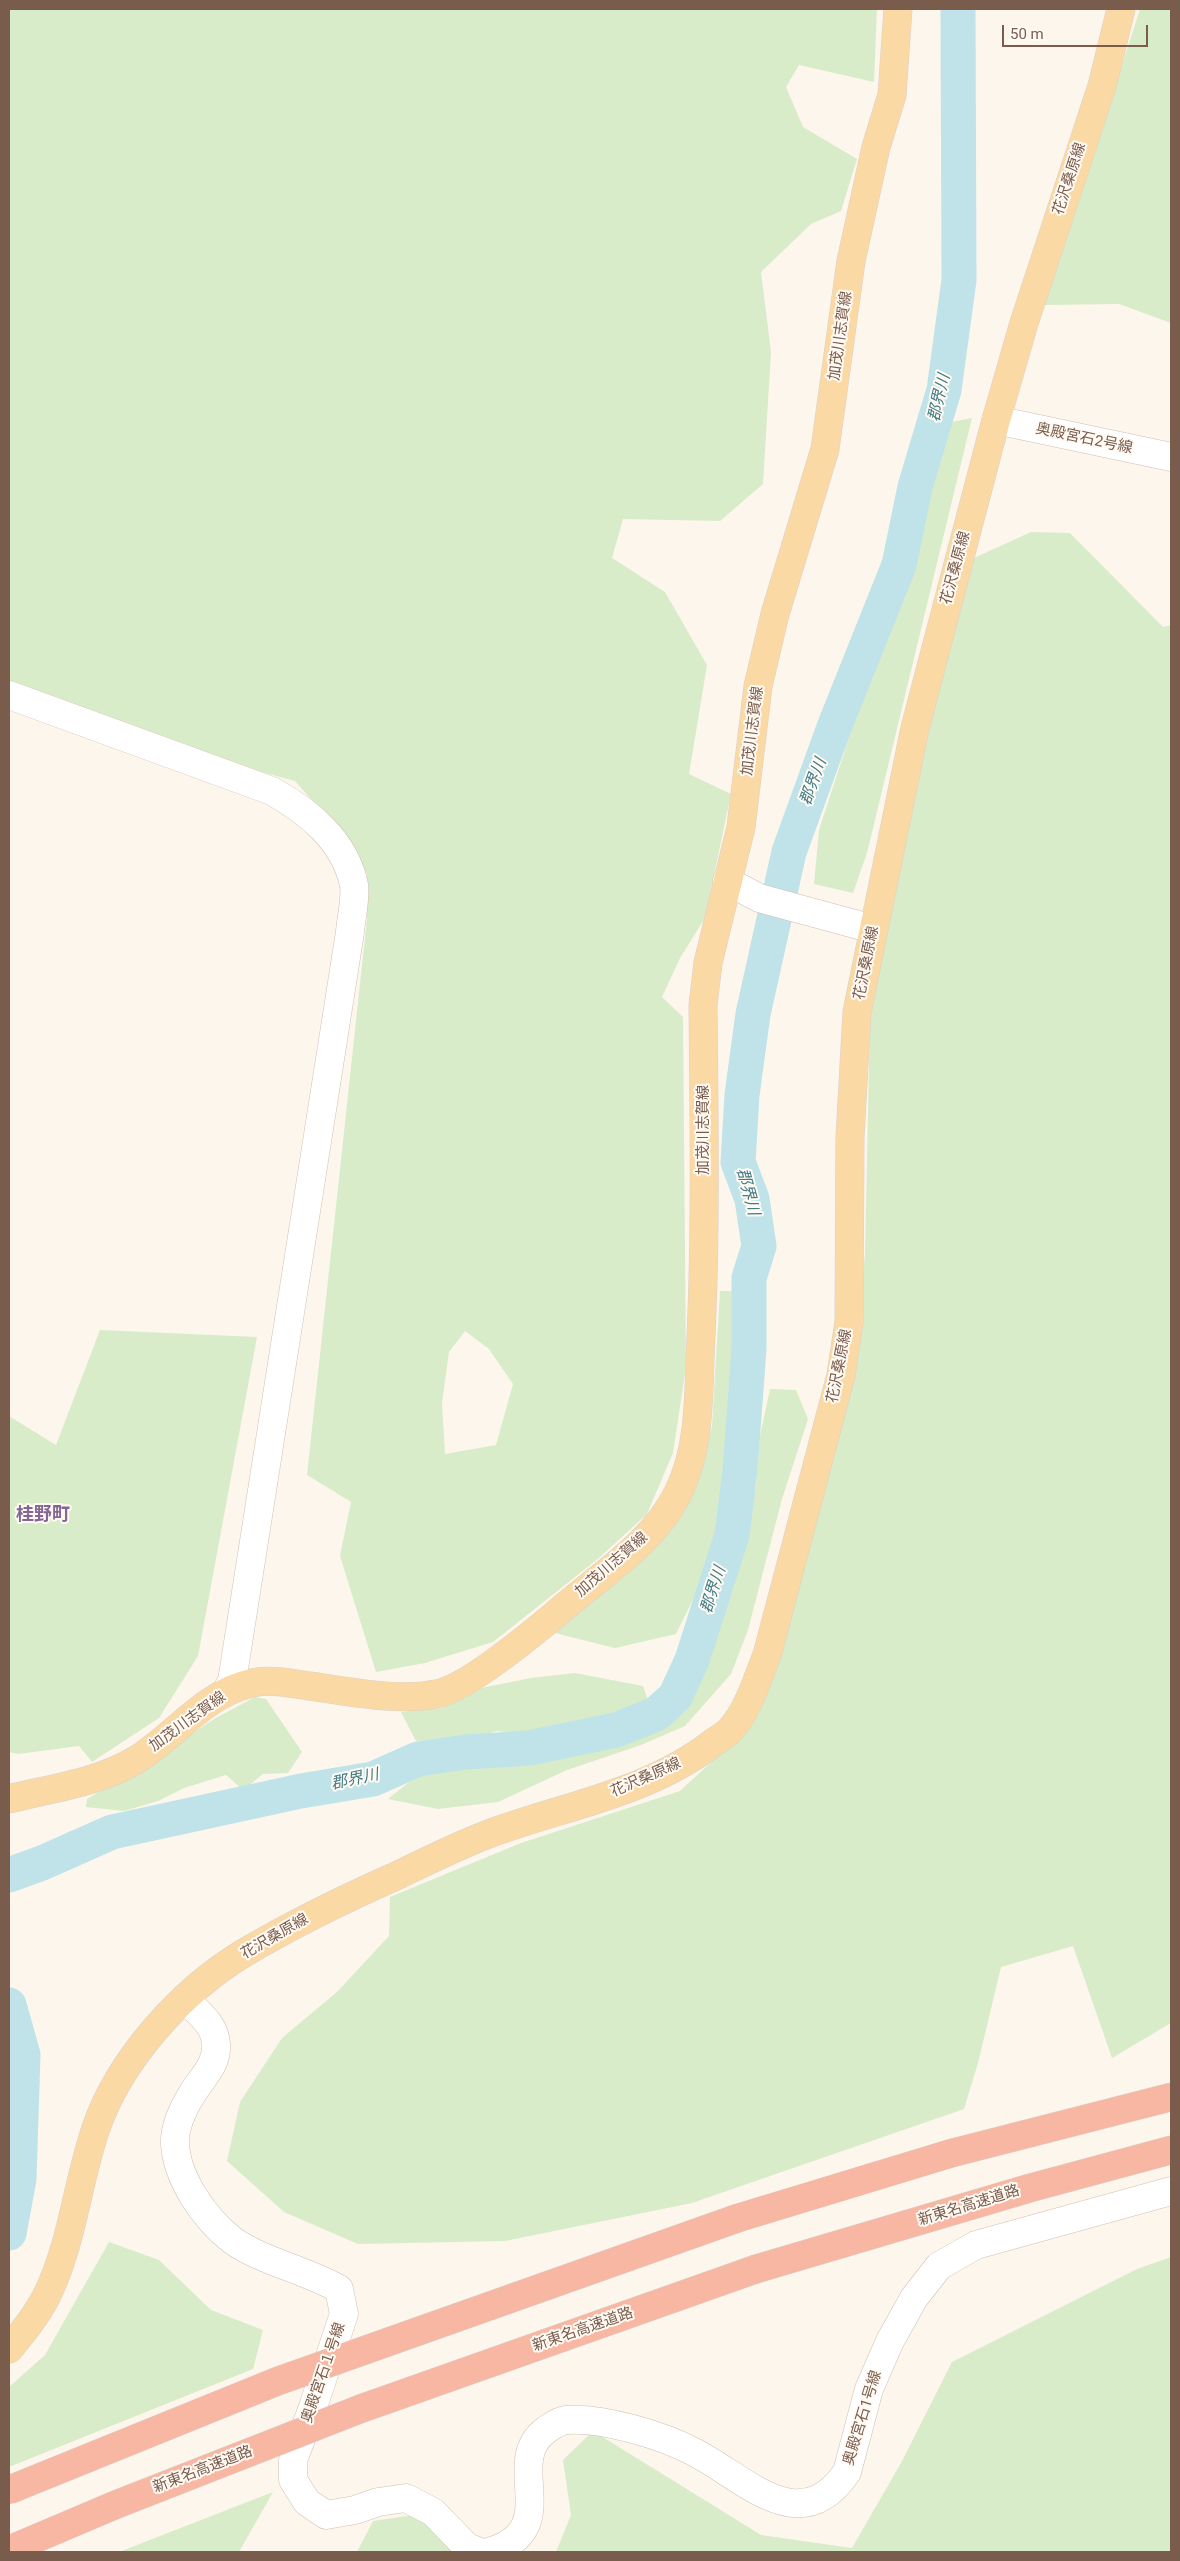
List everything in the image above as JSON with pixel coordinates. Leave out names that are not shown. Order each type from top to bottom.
[{"type":"highway","points":[[9,2490],[278,2381],[738,2218],[952,2153],[1171,2081]]},
{"type":"highway","points":[[952,2153],[1171,2097]]},
{"type":"highway","name":"新東名高速道路","points":[[9,2550],[115,2505],[360,2409],[756,2270],[1030,2188],[1171,2150]]},
{"type":"main road","name":"加茂川志賀線","points":[[9,1799],[77,1784],[120,1769],[140,1758],[226,1692],[252,1683],[281,1682],[370,1694],[437,1694],[467,1681],[548,1621],[638,1546],[667,1511],[679,1492],[692,1457],[698,1417],[704,1264],[703,1005],[708,963],[741,827],[758,686],[776,614],[825,449],[851,261],[868,183],[892,95],[898,9]]},
{"type":"main road","name":"花沢桑原線","points":[[9,2348],[30,2322],[47,2294],[63,2252],[96,2129],[119,2080],[147,2038],[197,1986],[242,1954],[336,1902],[487,1835],[616,1793],[670,1771],[703,1751],[732,1728],[750,1696],[767,1655],[841,1375],[849,1322],[850,1137],[857,1012],[868,928],[915,728],[996,420],[1024,322],[1102,86],[1121,9]]},
{"type":"street","name":"奥殿宮石2号線","points":[[996,420],[1171,457]]},
{"type":"street","points":[[9,695],[278,795],[298,806],[333,840],[346,863],[354,887],[350,932],[232,1681],[226,1692]]},
{"type":"street","points":[[727,881],[759,898],[868,928]]},
{"type":"street","name":"奥殿宮石１号線","points":[[185,1999],[212,2026],[217,2045],[213,2063],[184,2109],[177,2130],[175,2144],[182,2172],[190,2188],[213,2222],[233,2241],[339,2289],[344,2314],[293,2460],[293,2480],[307,2502],[326,2515],[355,2510],[378,2502],[406,2498],[433,2512],[467,2547],[480,2552]]},
{"type":"street","name":"奥殿宮石1号線","points":[[489,2552],[510,2544],[522,2532],[528,2522],[530,2505],[528,2484],[533,2444],[540,2434],[553,2424],[563,2420],[614,2424],[693,2451],[779,2502],[798,2504],[816,2500],[834,2488],[847,2472],[869,2389],[890,2341],[914,2298],[940,2266],[976,2245],[1171,2191]]},
{"type":"green space","points":[[9,9],[877,9],[874,82],[799,65],[786,87],[803,127],[857,159],[841,211],[811,224],[761,272],[771,352],[763,484],[720,521],[623,519],[612,558],[665,592],[707,665],[689,774],[731,794],[705,918],[680,958],[662,997],[683,1017],[686,1367],[673,1453],[647,1514],[599,1558],[493,1642],[425,1663],[376,1672],[340,1556],[351,1502],[307,1475],[367,919],[367,874],[339,831],[295,781],[9,704]],"holes":[[[465,1331],[489,1349],[513,1384],[496,1445],[445,1454],[442,1403],[449,1352]]]},
{"type":"green space","points":[[1140,9],[1171,9],[1171,323],[1119,304],[1044,305]]},
{"type":"green space","points":[[972,418],[867,853],[853,893],[814,884],[819,830],[914,538],[915,527],[947,423]]},
{"type":"green space","points":[[1031,532],[1070,533],[1163,627],[1171,625],[1171,2023],[1112,2058],[1073,1946],[1001,1967],[978,2063],[964,2109],[692,2203],[505,2241],[358,2244],[284,2212],[227,2161],[240,2102],[282,2038],[337,1992],[389,1936],[390,1897],[521,1843],[680,1791],[736,1739],[854,1371],[865,1254],[870,1017],[944,657],[974,558]]},
{"type":"green space","points":[[720,1291],[733,1291],[739,1336],[736,1392],[720,1545],[676,1634],[615,1648],[551,1632],[675,1522],[696,1486],[712,1426]]},
{"type":"green space","points":[[100,1330],[257,1337],[198,1656],[159,1718],[92,1762],[79,1746],[18,1754],[9,1752],[9,1416],[56,1445]]},
{"type":"green space","points":[[770,1389],[796,1390],[808,1419],[782,1499],[748,1630],[731,1674],[685,1726],[641,1745],[567,1770],[498,1802],[438,1809],[388,1799],[418,1775],[584,1752],[647,1727],[674,1711],[692,1685],[756,1488],[760,1436]]},
{"type":"green space","points":[[575,1673],[643,1686],[648,1700],[609,1718],[553,1737],[497,1731],[470,1739],[416,1741],[401,1712],[442,1708],[476,1689],[531,1678]]},
{"type":"green space","points":[[255,1697],[266,1699],[302,1752],[288,1773],[263,1774],[243,1790],[226,1775],[184,1788],[158,1801],[124,1811],[86,1807],[87,1799],[104,1789],[137,1776],[175,1745],[214,1719]]},
{"type":"green space","points":[[109,2242],[159,2260],[211,2310],[263,2330],[253,2369],[9,2467],[9,2387],[45,2355]]},
{"type":"green space","points":[[1171,2257],[1171,2552],[556,2552],[571,2515],[563,2460],[593,2431],[761,2535],[852,2548],[901,2463],[952,2362],[1137,2269]]},
{"type":"green space","points":[[273,2492],[239,2552],[119,2552]]},
{"type":"green space","points":[[433,2512],[481,2552],[357,2552],[373,2521]]},
{"type":"waterway","name":"郡界川","points":[[9,1875],[42,1863],[112,1832],[301,1791],[373,1779],[418,1759],[466,1752],[529,1748],[616,1730],[656,1714],[675,1697],[692,1660],[732,1535],[740,1470],[749,1349],[749,1278],[759,1246],[752,1199],[738,1162],[742,1095],[753,1014],[789,852],[835,725],[899,565],[915,487],[944,390],[959,280],[958,9]]},
{"type":"waterway","name":"郡界川","points":[[9,2005],[23,2055],[19,2179],[9,2233]]},
{"type":"district","name":"桂野町","points":[[43,1515]]}]
